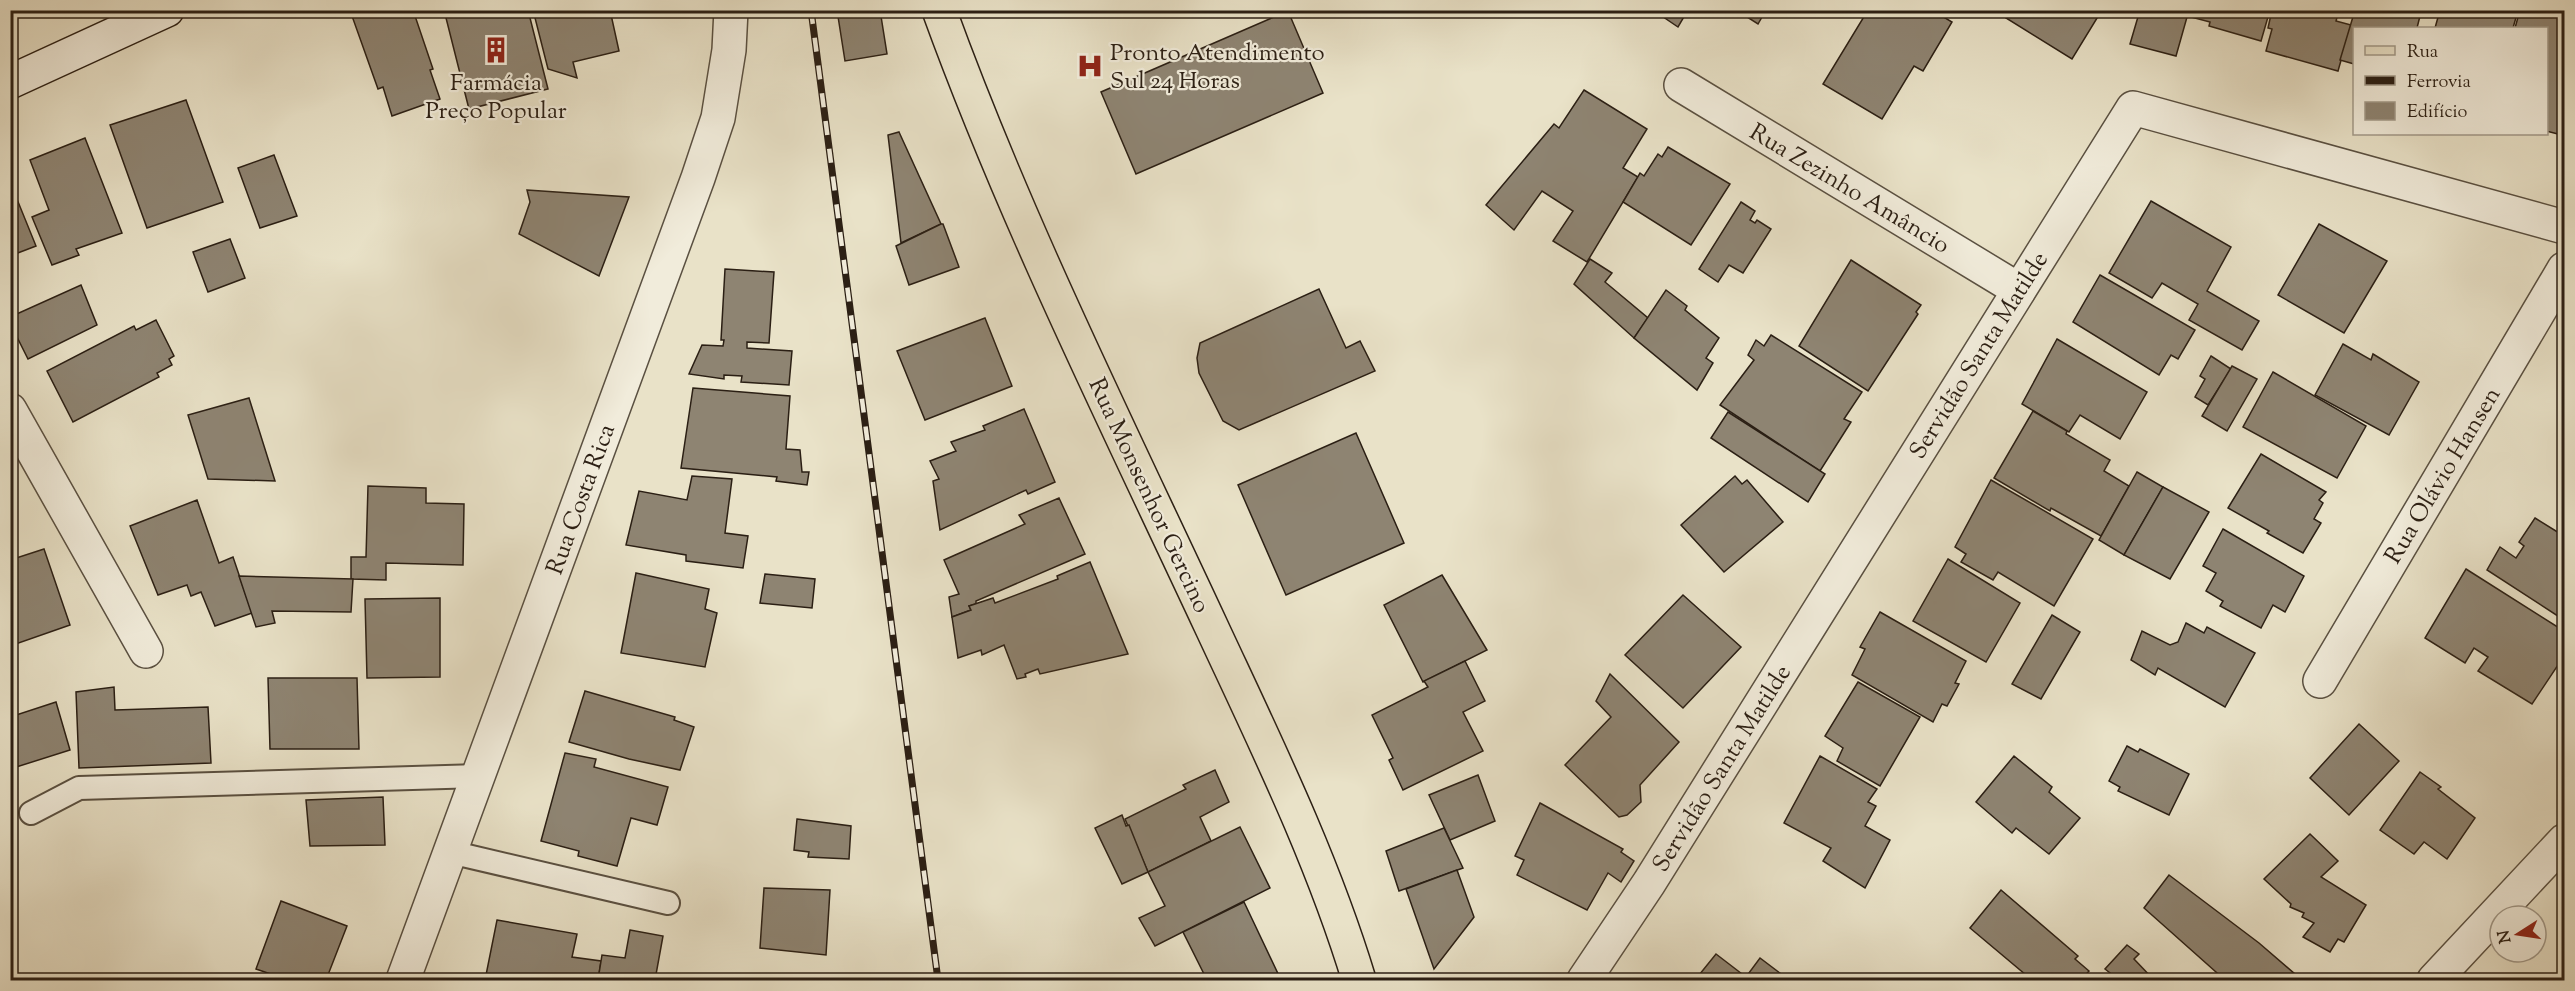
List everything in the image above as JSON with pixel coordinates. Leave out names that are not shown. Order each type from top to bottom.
[{"type":"main road","name":"Rua Monsenhor Gercino","points":[[939,10],[965,82],[1049,277],[1297,811],[1340,918],[1359,981]]},
{"type":"street","points":[[10,82],[167,10]]},
{"type":"street","name":"Rua Costa Rica","points":[[403,981],[718,118],[729,50],[731,10]]},
{"type":"street","name":"Rua Zezinho Amâncio","points":[[1681,85],[2019,291]]},
{"type":"street","name":"Servidão Santa Matilde","points":[[1584,981],[1649,883],[2133,108],[2565,227]]},
{"type":"street","name":"Rua Olávio Hansen","points":[[2320,681],[2565,269]]},
{"type":"street","points":[[10,410],[146,651]]},
{"type":"street","points":[[2434,981],[2565,841]]},
{"type":"lane","points":[[31,813],[79,788],[479,776]]},
{"type":"lane","points":[[450,852],[668,903]]},
{"type":"building","points":[[366,10],[413,10],[433,69],[430,70],[440,99],[392,116],[383,87],[378,89],[352,16]]},
{"type":"building","name":"Farmácia Preço Popular","points":[[444,10],[528,10],[548,89],[469,109]]},
{"type":"building","points":[[533,10],[610,10],[619,51],[573,62],[577,78],[548,69]]},
{"type":"building","points":[[837,10],[880,10],[887,54],[845,61]]},
{"type":"building","points":[[1653,10],[1688,10],[1678,27]]},
{"type":"building","points":[[1736,10],[1766,10],[1758,24]]},
{"type":"building","points":[[1868,10],[1932,10],[1952,22],[1923,71],[1914,66],[1882,119],[1823,84]]},
{"type":"building","points":[[2011,10],[2102,10],[2072,59],[2006,18]]},
{"type":"building","points":[[2140,10],[2189,10],[2176,56],[2130,44]]},
{"type":"building","points":[[2193,10],[2270,10],[2261,41],[2209,26],[2210,22],[2191,17]]},
{"type":"building","points":[[2272,10],[2339,10],[2336,21],[2351,25],[2338,71],[2266,51],[2272,29],[2268,28]]},
{"type":"building","points":[[2355,10],[2400,10],[2420,16],[2417,27],[2353,27],[2353,64],[2340,60]]},
{"type":"building","points":[[2440,10],[2506,10],[2517,14],[2513,27],[2435,27]]},
{"type":"building","points":[[2520,10],[2553,10],[2564,14],[2564,125],[2562,135],[2548,132],[2548,27],[2515,27]]},
{"type":"building","points":[[1288,11],[1323,93],[1136,174],[1101,92]]},
{"type":"building","points":[[1584,90],[1647,129],[1623,168],[1638,177],[1587,262],[1553,241],[1573,211],[1542,191],[1514,230],[1486,205],[1554,124],[1559,128]]},
{"type":"building","points":[[186,100],[223,202],[147,228],[110,125]]},
{"type":"building","points":[[899,132],[941,224],[901,243],[888,135]]},
{"type":"building","points":[[85,138],[122,233],[76,249],[79,255],[52,265],[32,217],[49,210],[30,160]]},
{"type":"building","points":[[1668,147],[1730,184],[1691,245],[1623,202],[1640,173],[1644,176],[1658,154],[1662,157]]},
{"type":"building","points":[[274,155],[297,216],[260,228],[238,168]]},
{"type":"building","points":[[10,182],[36,246],[10,256]]},
{"type":"building","points":[[527,190],[629,197],[599,276],[519,234],[530,202]]},
{"type":"building","points":[[2151,201],[2231,247],[2207,291],[2259,321],[2242,350],[2189,320],[2198,304],[2162,283],[2152,298],[2109,273]]},
{"type":"building","points":[[1741,202],[1755,211],[1750,220],[1755,223],[1757,220],[1771,229],[1743,273],[1729,265],[1718,282],[1699,269]]},
{"type":"building","points":[[943,224],[959,267],[909,285],[896,246]]},
{"type":"building","points":[[2319,224],[2387,261],[2344,333],[2278,295]]},
{"type":"building","points":[[230,239],[245,278],[208,292],[193,252]]},
{"type":"building","points":[[1590,259],[1612,273],[1605,282],[1648,318],[1634,338],[1574,284]]},
{"type":"building","points":[[1851,260],[1921,305],[1916,312],[1918,314],[1868,391],[1799,346]]},
{"type":"building","points":[[725,269],[774,272],[769,343],[747,342],[747,348],[792,351],[789,385],[741,382],[742,376],[724,375],[724,379],[689,374],[702,345],[723,346],[724,340],[721,340]]},
{"type":"building","points":[[2100,275],[2195,330],[2178,359],[2171,355],[2159,375],[2073,322]]},
{"type":"building","points":[[81,285],[97,325],[28,359],[10,323],[10,317]]},
{"type":"building","points":[[1319,289],[1346,348],[1360,341],[1375,371],[1239,430],[1223,421],[1199,373],[1197,358],[1200,343]]},
{"type":"building","points":[[1666,290],[1687,306],[1685,310],[1719,338],[1706,358],[1713,363],[1697,390],[1634,338]]},
{"type":"building","points":[[985,318],[1012,386],[925,420],[897,351]]},
{"type":"building","points":[[156,320],[174,356],[169,359],[172,365],[157,373],[159,377],[73,422],[47,371],[134,326],[136,330]]},
{"type":"building","points":[[1771,335],[1862,392],[1844,419],[1851,422],[1820,471],[1720,405],[1754,360],[1748,355],[1756,340],[1764,346]]},
{"type":"building","points":[[2057,339],[2147,392],[2120,439],[2080,415],[2069,432],[2022,404]]},
{"type":"building","points":[[2343,344],[2371,360],[2373,354],[2419,382],[2389,435],[2315,395]]},
{"type":"building","points":[[2211,356],[2231,369],[2208,405],[2195,397],[2205,379],[2200,376]]},
{"type":"building","points":[[2232,366],[2257,379],[2227,431],[2202,416]]},
{"type":"building","points":[[2273,372],[2366,426],[2337,478],[2243,427]]},
{"type":"building","points":[[693,388],[790,396],[786,449],[800,450],[802,472],[809,472],[807,485],[776,481],[777,477],[681,468]]},
{"type":"building","points":[[249,398],[275,481],[208,479],[188,415]]},
{"type":"building","points":[[1024,409],[1055,482],[1028,494],[1026,490],[940,530],[933,481],[939,479],[930,461],[956,451],[951,442],[985,430],[983,426]]},
{"type":"building","points":[[2033,411],[2110,460],[2104,471],[2129,486],[2101,536],[2051,508],[2050,511],[1994,478]]},
{"type":"building","points":[[1728,412],[1825,474],[1808,502],[1711,438]]},
{"type":"building","points":[[1356,433],[1404,543],[1286,595],[1238,485]]},
{"type":"building","points":[[2261,454],[2326,492],[2319,500],[2323,503],[2314,519],[2321,523],[2303,553],[2228,508]]},
{"type":"building","points":[[2137,472],[2163,487],[2124,555],[2099,540]]},
{"type":"building","points":[[692,476],[732,479],[725,533],[748,536],[743,568],[686,561],[686,555],[626,545],[639,491],[687,500]]},
{"type":"building","points":[[1735,476],[1742,484],[1747,480],[1783,522],[1724,572],[1681,525]]},
{"type":"building","points":[[1991,480],[2093,539],[2054,606],[1998,572],[1993,580],[1961,562],[1966,554],[1955,547]]},
{"type":"building","points":[[368,486],[426,488],[426,503],[464,504],[463,565],[386,563],[386,580],[351,579],[351,557],[366,557]]},
{"type":"building","points":[[2163,487],[2209,512],[2170,579],[2124,555]]},
{"type":"building","points":[[1059,498],[1085,554],[976,601],[976,604],[969,606],[971,610],[952,617],[949,597],[959,594],[944,560],[1025,524],[1019,515]]},
{"type":"building","points":[[197,500],[219,563],[233,557],[252,613],[215,626],[201,592],[191,596],[187,585],[158,595],[130,526]]},
{"type":"building","points":[[2535,518],[2564,536],[2564,620],[2487,570],[2500,547],[2516,558],[2524,546],[2519,542]]},
{"type":"building","points":[[2223,529],[2304,576],[2285,612],[2273,605],[2261,628],[2220,606],[2223,601],[2206,591],[2216,573],[2203,566]]},
{"type":"building","points":[[44,549],[70,625],[10,646],[10,560]]},
{"type":"building","points":[[1948,559],[2020,603],[1986,662],[1913,621]]},
{"type":"building","points":[[1090,562],[1128,654],[1040,674],[1038,669],[1025,674],[1026,677],[1017,679],[1004,645],[982,655],[981,650],[958,658],[952,617],[971,610],[969,606],[993,598],[995,603],[1058,579],[1057,576]]},
{"type":"building","points":[[2466,569],[2564,631],[2564,656],[2532,704],[2478,671],[2488,657],[2474,648],[2465,663],[2425,638]]},
{"type":"building","points":[[636,573],[709,589],[705,609],[717,613],[705,667],[621,653]]},
{"type":"building","points":[[765,574],[815,579],[812,608],[760,603]]},
{"type":"building","points":[[1442,575],[1487,650],[1423,682],[1384,605]]},
{"type":"building","points":[[239,576],[353,579],[351,612],[272,611],[275,623],[256,627]]},
{"type":"building","points":[[1683,595],[1741,647],[1683,708],[1625,655]]},
{"type":"building","points":[[440,598],[440,677],[367,678],[365,599]]},
{"type":"building","points":[[1880,612],[1966,661],[1955,683],[1959,684],[1947,706],[1942,704],[1933,722],[1852,675],[1865,649],[1860,647]]},
{"type":"building","points":[[2052,615],[2080,632],[2041,699],[2012,684]]},
{"type":"building","points":[[2186,623],[2204,633],[2207,627],[2255,653],[2225,707],[2158,668],[2155,675],[2131,660],[2142,631],[2170,645],[2178,642]]},
{"type":"building","points":[[1465,661],[1485,701],[1463,712],[1483,751],[1403,790],[1389,760],[1393,758],[1372,715],[1428,687],[1424,681]]},
{"type":"building","points":[[1610,674],[1679,742],[1640,785],[1641,802],[1627,815],[1619,817],[1565,765],[1611,717],[1596,701]]},
{"type":"building","points":[[268,678],[357,678],[359,749],[270,749]]},
{"type":"building","points":[[1858,682],[1920,717],[1880,786],[1837,761],[1843,748],[1825,736]]},
{"type":"building","points":[[114,687],[115,710],[208,707],[211,763],[79,768],[76,692]]},
{"type":"building","points":[[585,691],[675,717],[674,720],[694,727],[680,770],[629,759],[569,742]]},
{"type":"building","points":[[56,702],[70,750],[10,769],[10,717]]},
{"type":"building","points":[[2359,724],[2399,761],[2349,815],[2310,778]]},
{"type":"building","points":[[2127,746],[2138,752],[2140,749],[2189,774],[2169,815],[2118,791],[2120,787],[2109,781]]},
{"type":"building","points":[[565,753],[596,759],[594,767],[668,787],[657,825],[631,818],[617,866],[578,856],[579,851],[541,841]]},
{"type":"building","points":[[1820,756],[1877,789],[1868,802],[1876,806],[1865,826],[1890,840],[1865,888],[1823,861],[1831,848],[1784,823]]},
{"type":"building","points":[[2014,756],[2052,787],[2049,792],[2080,818],[2049,854],[2016,828],[2012,833],[1976,802]]},
{"type":"building","points":[[1215,770],[1229,802],[1200,817],[1211,841],[1148,872],[1125,819],[1186,789],[1183,785]]},
{"type":"building","points":[[2420,772],[2441,787],[2438,789],[2475,818],[2447,859],[2424,842],[2414,854],[2380,830]]},
{"type":"building","points":[[1478,775],[1495,821],[1450,840],[1429,795]]},
{"type":"building","points":[[383,797],[385,845],[310,846],[306,800]]},
{"type":"building","points":[[1540,803],[1623,849],[1621,852],[1634,861],[1621,882],[1608,873],[1587,910],[1517,875],[1524,860],[1515,856]]},
{"type":"building","points":[[1122,815],[1126,826],[1129,825],[1148,872],[1122,884],[1095,828]]},
{"type":"building","points":[[797,819],[851,826],[849,859],[808,857],[809,852],[794,850]]},
{"type":"building","points":[[1240,827],[1270,888],[1155,946],[1139,918],[1165,906],[1148,872]]},
{"type":"building","points":[[1444,828],[1463,868],[1399,891],[1386,851]]},
{"type":"building","points":[[2310,834],[2338,861],[2321,877],[2366,905],[2344,942],[2338,939],[2330,952],[2303,937],[2314,923],[2302,917],[2304,913],[2290,907],[2291,904],[2264,879]]},
{"type":"building","points":[[1457,870],[1474,917],[1434,969],[1406,889]]},
{"type":"building","points":[[2169,875],[2259,943],[2302,980],[2225,980],[2144,908]]},
{"type":"building","points":[[764,888],[830,890],[826,955],[760,948]]},
{"type":"building","points":[[2001,890],[2078,956],[2075,959],[2089,971],[2081,980],[2032,980],[1970,928]]},
{"type":"building","points":[[281,901],[347,926],[326,980],[288,980],[256,969]]},
{"type":"building","points":[[1244,902],[1281,980],[1207,980],[1183,932]]},
{"type":"building","points":[[497,920],[577,934],[572,957],[601,961],[598,980],[485,980]]},
{"type":"building","points":[[630,930],[663,936],[655,980],[598,980],[602,955],[625,958]]},
{"type":"building","points":[[2127,945],[2139,954],[2134,959],[2154,980],[2119,980],[2105,969]]},
{"type":"building","points":[[1716,954],[1746,977],[1760,958],[1789,980],[1695,980]]},
{"type":"railway","points":[[811,10],[938,980]]},
{"type":"place","name":"Farmácia Preço Popular","points":[[496,50]]},
{"type":"place","name":"Pronto Atendimento Sul 24 Horas","points":[[1090,66]]}]
